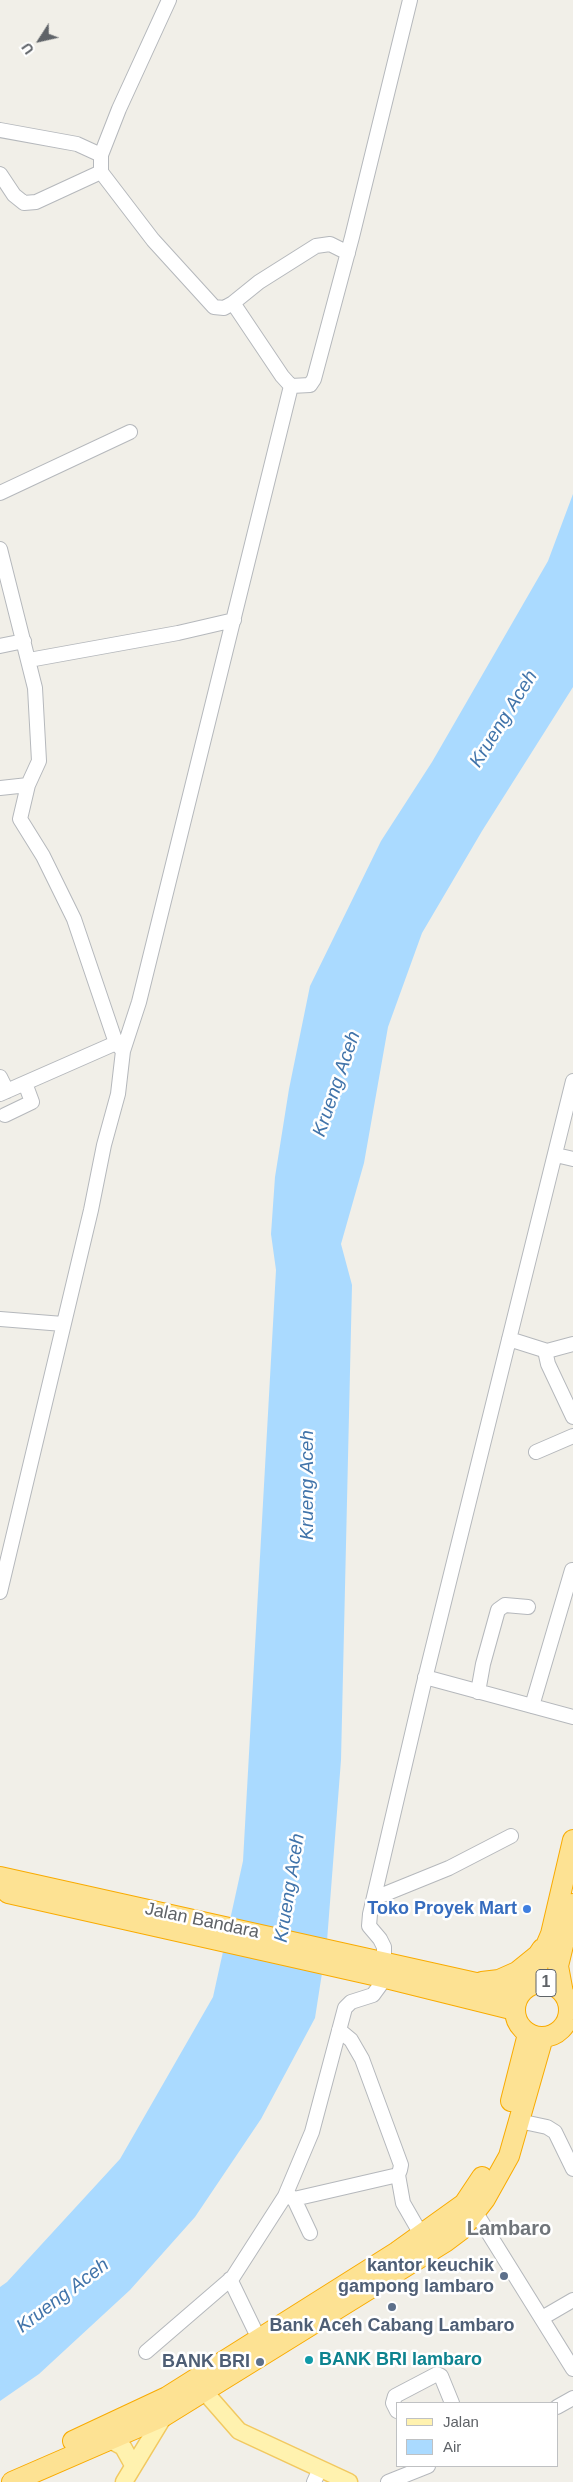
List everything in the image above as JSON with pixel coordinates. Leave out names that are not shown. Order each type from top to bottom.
[{"type":"highway","name":"1","points":[[573,1840],[551,1934],[522,1996],[520,2026],[535,2036],[556,2034],[567,2029],[568,2000],[558,1966],[573,1904]]},
{"type":"highway","name":"Jalan Bandara","points":[[0,1877],[351,1962]]},
{"type":"highway","name":"Jalan Bandara","points":[[0,1891],[522,1996]]},
{"type":"highway","points":[[473,1983],[499,1980],[517,1972],[538,1955],[551,1934]]},
{"type":"highway","name":"Jalan Bandara","points":[[383,1969],[473,1983],[522,1996]]},
{"type":"highway","name":"1","points":[[522,1996],[547,1983],[568,2000]]},
{"type":"highway","points":[[13,2482],[164,2416],[445,2242],[461,2230],[476,2213],[509,2156],[519,2121],[535,2036]]},
{"type":"highway","points":[[0,2472],[129,2416],[167,2397],[422,2236],[464,2204],[495,2156],[535,2036]]},
{"type":"main road","points":[[204,2391],[240,2431],[317,2475],[349,2482]]},
{"type":"main road","points":[[124,2482],[164,2416]]},
{"type":"main road","points":[[110,2440],[122,2447],[133,2465]]},
{"type":"street","points":[[169,0],[119,109],[101,156],[101,172],[153,240],[206,300],[218,308],[233,303],[259,282],[316,246],[330,244],[348,252]]},
{"type":"street","points":[[291,386],[310,385],[314,379],[348,252],[410,0]]},
{"type":"street","points":[[0,130],[77,144],[101,156]]},
{"type":"street","points":[[0,174],[14,195],[24,203],[36,202],[101,172]]},
{"type":"street","points":[[233,303],[282,376],[291,386]]},
{"type":"street","points":[[0,1592],[91,1210],[104,1145],[118,1094],[120,1047],[139,1002],[291,386]]},
{"type":"street","points":[[0,493],[130,432]]},
{"type":"street","points":[[0,549],[29,660],[34,688],[39,761],[28,785],[20,819],[43,856],[74,919],[120,1047]]},
{"type":"street","points":[[29,660],[178,633],[234,620]]},
{"type":"street","points":[[0,646],[24,641]]},
{"type":"street","points":[[0,788],[28,785]]},
{"type":"street","points":[[0,1077],[3,1092],[120,1047]]},
{"type":"street","points":[[146,2352],[230,2279],[289,2198],[312,2132],[345,2008],[351,2002],[373,1995],[381,1984],[384,1947],[369,1926],[425,1677],[573,1081]]},
{"type":"street","points":[[5,1115],[32,1102],[25,1083]]},
{"type":"street","points":[[556,1155],[573,1159]]},
{"type":"street","points":[[0,1319],[63,1324]]},
{"type":"street","points":[[509,1340],[547,1351],[573,1344]]},
{"type":"street","points":[[547,1351],[548,1364],[573,1417]]},
{"type":"street","points":[[536,1452],[573,1436]]},
{"type":"street","points":[[532,1706],[573,1568]]},
{"type":"street","points":[[478,1692],[483,1664],[498,1610],[505,1605],[528,1607]]},
{"type":"street","points":[[425,1677],[573,1717]]},
{"type":"street","points":[[375,1898],[449,1868],[511,1836]]},
{"type":"street","points":[[339,2030],[351,2040],[374,2089],[401,2165],[398,2175],[403,2203],[422,2236]]},
{"type":"street","points":[[519,2121],[547,2127],[555,2132],[573,2169]]},
{"type":"street","points":[[289,2198],[398,2175]]},
{"type":"street","points":[[289,2198],[310,2233]]},
{"type":"street","points":[[476,2213],[573,2369]]},
{"type":"street","points":[[230,2279],[259,2339]]},
{"type":"street","points":[[542,2318],[573,2300]]},
{"type":"street","points":[[396,2409],[393,2403],[395,2396],[437,2374],[442,2376],[452,2402]]},
{"type":"street","points":[[558,2406],[573,2398]]},
{"type":"street","points":[[388,2482],[424,2467]]},
{"type":"water","name":"Krueng Aceh","points":[[573,494],[573,687],[482,831],[422,933],[388,1027],[364,1163],[341,1244],[352,1285],[341,1760],[327,1941],[315,2018],[261,2119],[195,2217],[130,2290],[39,2374],[0,2401],[0,2287],[7,2282],[120,2159],[213,1997],[243,1861],[276,1270],[271,1234],[275,1177],[289,1089],[310,986],[381,841],[432,762],[548,561]]},
{"type":"place","name":"Toko Proyek Mart","points":[[527,1909]]},
{"type":"place","name":"kantor keuchik gampong lambaro","points":[[504,2276]]},
{"type":"place","name":"Bank Aceh Cabang Lambaro","points":[[392,2307]]},
{"type":"place","name":"BANK BRI lambaro","points":[[309,2360]]},
{"type":"place","name":"BANK BRI","points":[[260,2362]]},
{"type":"district","name":"Lambaro","points":[[509,2229]]}]
